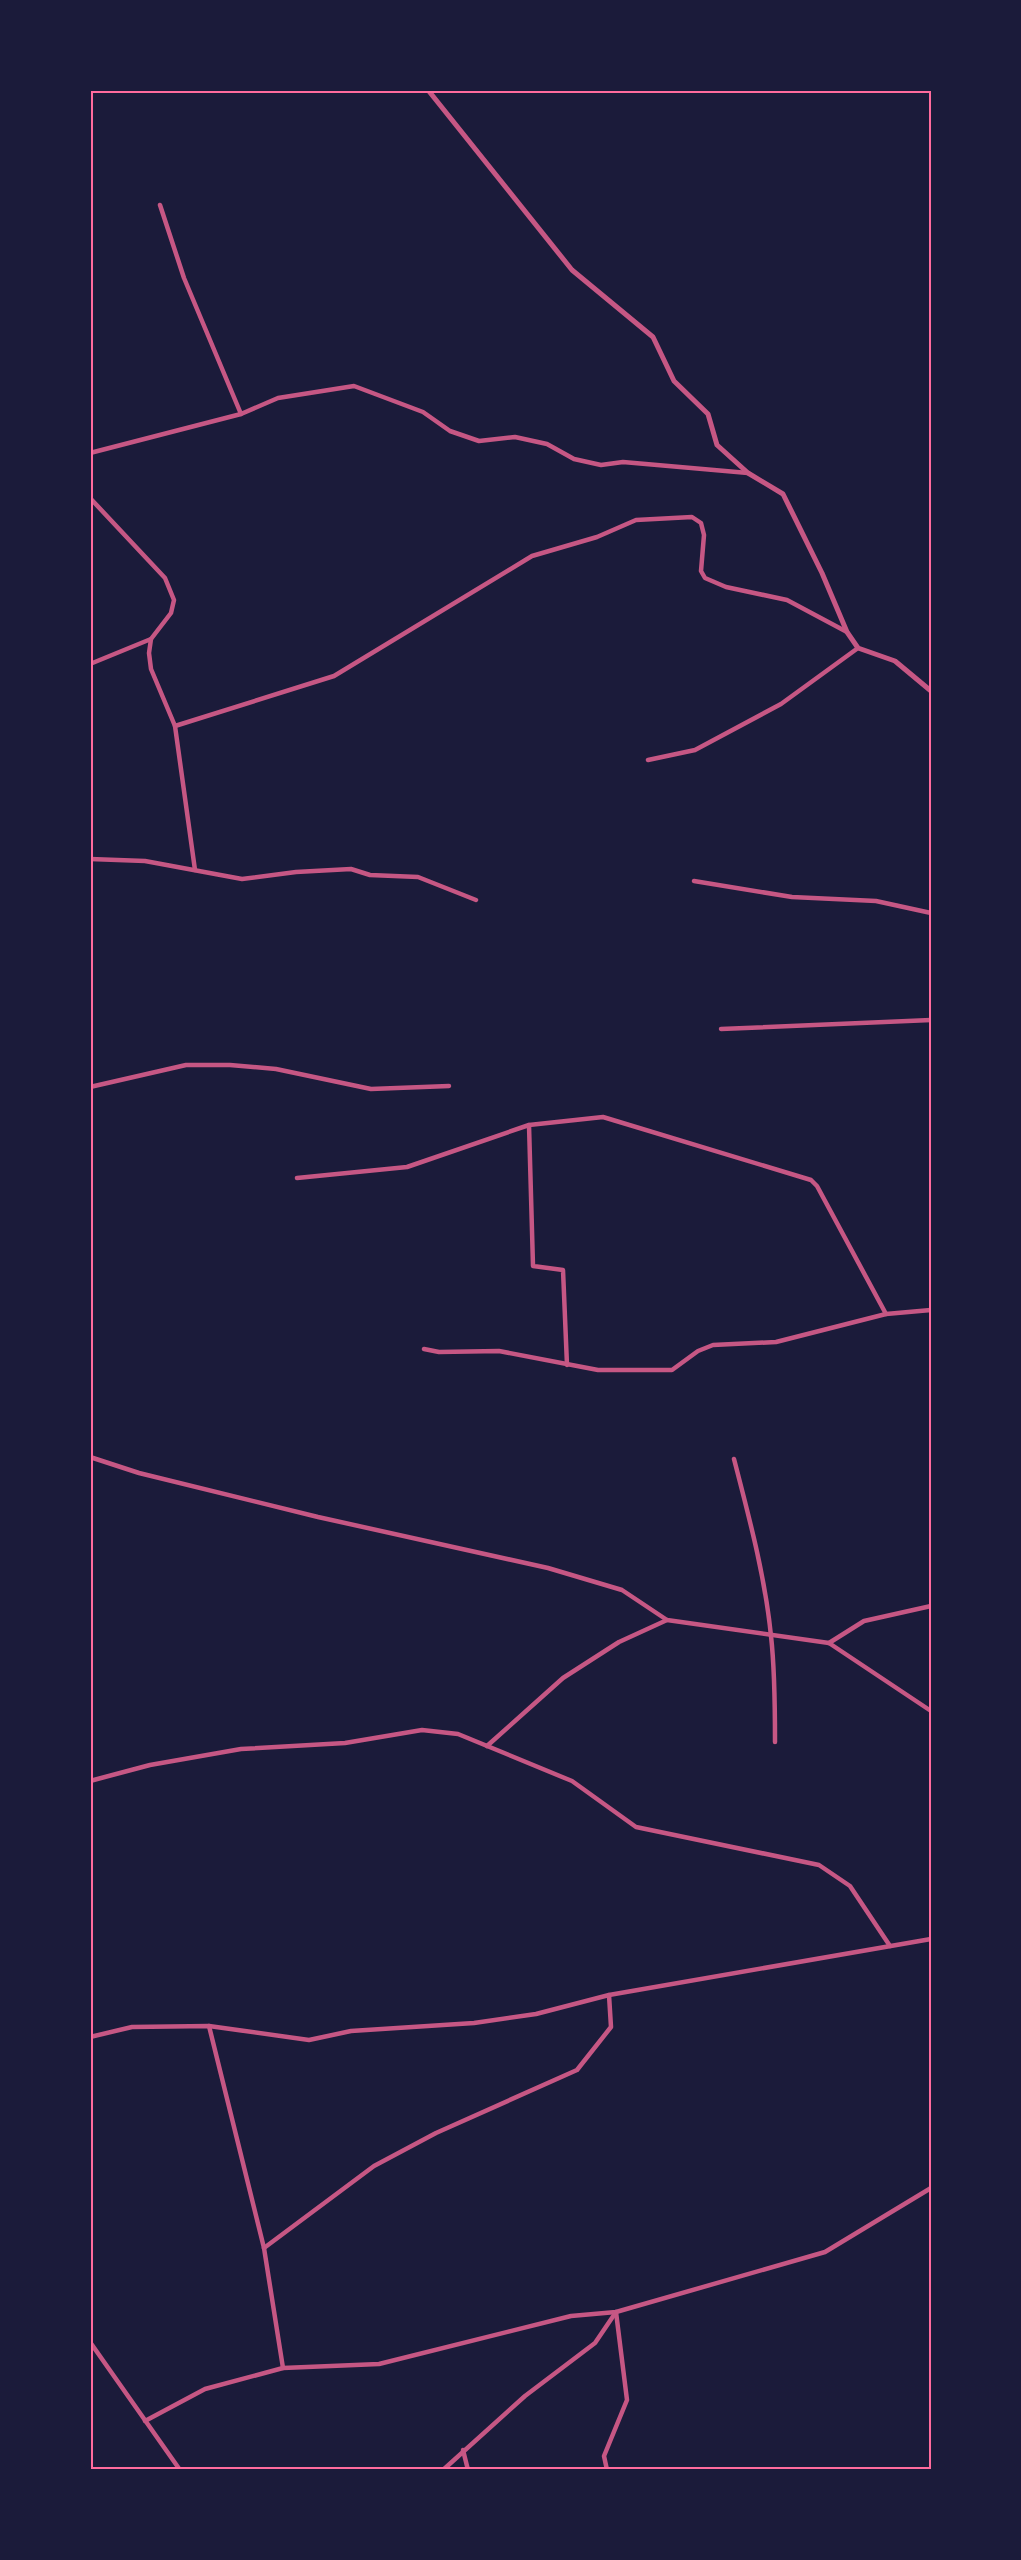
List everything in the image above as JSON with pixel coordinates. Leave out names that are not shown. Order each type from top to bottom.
[{"type":"street","points":[[428,90],[572,270],[653,337],[674,381],[708,414],[717,444],[748,473],[783,494],[822,573],[847,632],[858,648],[895,661],[931,692]]},
{"type":"street","points":[[160,206],[184,278],[241,414]]},
{"type":"street","points":[[90,453],[241,414],[278,399],[354,386],[423,412],[450,431],[479,441],[515,437],[547,444],[574,459],[601,465],[623,462],[748,473]]},
{"type":"street","points":[[90,498],[165,578],[174,600],[171,613],[151,639],[148,653],[151,669],[175,726],[195,870]]},
{"type":"street","points":[[175,726],[334,676],[532,556],[597,537],[636,520],[692,517],[700,523],[704,535],[701,571],[705,578],[726,586],[787,600],[847,632]]},
{"type":"street","points":[[90,664],[151,639]]},
{"type":"street","points":[[648,760],[695,750],[781,704],[858,648]]},
{"type":"street","points":[[90,859],[145,861],[242,879],[296,872],[351,869],[370,875],[418,877],[476,900]]},
{"type":"street","points":[[694,881],[792,897],[876,901],[931,914]]},
{"type":"street","points":[[721,1029],[931,1020]]},
{"type":"street","points":[[90,1088],[186,1065],[230,1065],[276,1069],[371,1089],[449,1086]]},
{"type":"street","points":[[297,1178],[407,1167],[530,1125],[603,1117],[812,1180],[886,1314]]},
{"type":"street","points":[[530,1125],[533,1266],[563,1270],[567,1365]]},
{"type":"street","points":[[424,1349],[439,1352],[499,1351],[598,1370],[672,1370],[698,1351],[713,1345],[776,1342],[886,1314],[931,1310]]},
{"type":"street","points":[[90,1457],[139,1473],[318,1517],[548,1568],[622,1590],[667,1620],[829,1643],[931,1711]]},
{"type":"street","points":[[734,1459],[759,1560],[771,1635],[775,1686],[775,1742]]},
{"type":"street","points":[[829,1643],[864,1621],[931,1606]]},
{"type":"street","points":[[487,1746],[563,1678],[619,1642],[667,1620]]},
{"type":"street","points":[[90,1781],[150,1765],[241,1749],[345,1743],[422,1730],[458,1734],[572,1780],[636,1827],[819,1865],[850,1886],[890,1946]]},
{"type":"street","points":[[90,2037],[132,2027],[209,2026],[309,2040],[351,2031],[474,2023],[536,2014],[609,1995],[931,1939]]},
{"type":"street","points":[[264,2248],[374,2166],[436,2133],[577,2070],[611,2027],[609,1995]]},
{"type":"street","points":[[209,2026],[264,2248],[283,2368]]},
{"type":"street","points":[[145,2421],[205,2389],[283,2368],[379,2364],[571,2316],[616,2312],[825,2252],[931,2188]]},
{"type":"street","points":[[443,2470],[525,2396],[595,2343],[616,2312]]},
{"type":"street","points":[[606,2470],[604,2456],[627,2400],[616,2312]]},
{"type":"street","points":[[90,2342],[180,2470]]},
{"type":"street","points":[[463,2450],[468,2470]]}]
